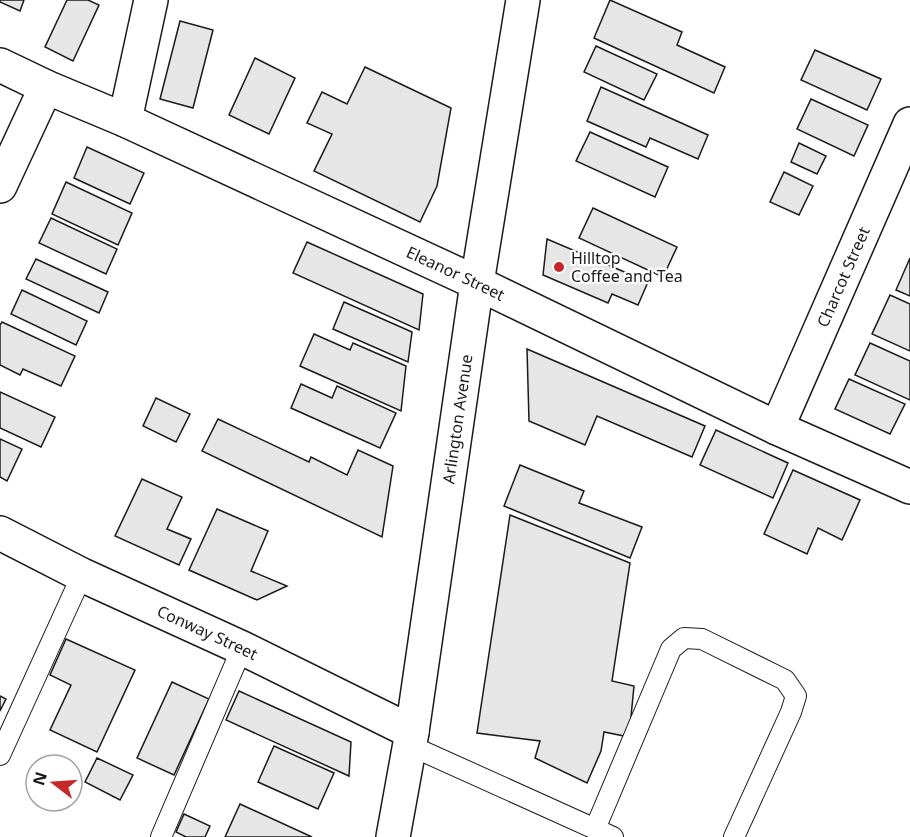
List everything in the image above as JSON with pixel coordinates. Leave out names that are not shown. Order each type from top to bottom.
[{"type":"street","points":[[125,120],[151,0]]},
{"type":"street","name":"Arlington Avenue","points":[[393,837],[410,739],[477,283],[523,0]]},
{"type":"street","name":"Eleanor Street","points":[[0,65],[125,120],[477,283],[777,428],[910,487]]},
{"type":"street","points":[[0,186],[46,87]]},
{"type":"street","name":"Charcot Street","points":[[777,428],[910,124]]},
{"type":"street","name":"Conway Street","points":[[0,533],[82,575],[242,648],[410,739]]},
{"type":"lane","points":[[0,755],[82,575]]},
{"type":"lane","points":[[410,739],[604,833],[671,649],[684,638],[702,639],[785,680],[796,696],[792,712],[734,837]]},
{"type":"lane","points":[[161,837],[242,648]]},
{"type":"building","points":[[0,0],[24,0],[20,11]]},
{"type":"building","points":[[67,0],[88,0],[99,5],[73,61],[45,47]]},
{"type":"building","points":[[610,0],[682,32],[677,45],[725,67],[714,93],[594,38]]},
{"type":"building","points":[[180,21],[213,30],[193,108],[160,99]]},
{"type":"building","points":[[596,46],[657,74],[644,100],[584,72]]},
{"type":"building","points":[[815,50],[881,79],[867,110],[801,80]]},
{"type":"building","points":[[255,58],[295,78],[269,134],[229,115]]},
{"type":"building","points":[[365,67],[451,108],[437,186],[420,222],[314,171],[332,134],[307,123],[322,92],[347,104]]},
{"type":"building","points":[[601,87],[708,135],[698,159],[650,138],[646,147],[587,121]]},
{"type":"building","points":[[811,99],[868,125],[854,156],[797,129]]},
{"type":"building","points":[[590,132],[668,167],[655,197],[576,161]]},
{"type":"building","points":[[799,143],[826,156],[817,174],[791,162]]},
{"type":"building","points":[[87,147],[144,173],[130,204],[74,178]]},
{"type":"building","points":[[784,172],[813,186],[799,215],[770,202]]},
{"type":"building","points":[[66,182],[132,213],[118,245],[52,214]]},
{"type":"building","points":[[593,208],[677,247],[663,277],[579,238]]},
{"type":"building","points":[[51,218],[117,249],[106,274],[39,243]]},
{"type":"building","points":[[547,239],[648,282],[638,305],[612,294],[608,303],[543,275]]},
{"type":"building","points":[[307,242],[423,294],[419,330],[293,273]]},
{"type":"building","points":[[910,258],[910,296],[896,290]]},
{"type":"building","points":[[36,259],[108,292],[99,313],[26,279]]},
{"type":"building","points":[[22,290],[87,321],[76,345],[11,314]]},
{"type":"building","points":[[890,295],[910,304],[910,351],[872,334]]},
{"type":"building","points":[[344,302],[412,332],[408,362],[333,329]]},
{"type":"building","points":[[2,322],[75,356],[61,386],[23,369],[20,375],[0,365],[0,325]]},
{"type":"building","points":[[314,334],[350,350],[353,343],[406,366],[401,411],[300,366]]},
{"type":"building","points":[[870,343],[910,361],[910,400],[855,375]]},
{"type":"building","points":[[527,349],[705,426],[692,457],[597,416],[585,445],[529,421]]},
{"type":"building","points":[[849,379],[905,404],[890,434],[835,409]]},
{"type":"building","points":[[301,384],[332,398],[337,386],[396,413],[380,448],[291,408]]},
{"type":"building","points":[[0,392],[55,417],[41,447],[0,428]]},
{"type":"building","points":[[156,398],[190,414],[176,442],[143,426]]},
{"type":"building","points":[[218,419],[309,462],[311,457],[347,475],[358,450],[393,466],[382,537],[202,451]]},
{"type":"building","points":[[716,430],[788,463],[773,498],[700,465]]},
{"type":"building","points":[[0,439],[22,449],[7,481],[0,477]]},
{"type":"building","points":[[520,465],[584,491],[579,503],[642,527],[630,558],[504,506]]},
{"type":"building","points":[[793,470],[860,500],[842,540],[818,528],[807,554],[764,534]]},
{"type":"building","points":[[142,479],[182,497],[167,529],[191,539],[179,565],[115,536]]},
{"type":"building","points":[[217,509],[268,531],[251,571],[287,586],[257,600],[189,570]]},
{"type":"building","points":[[510,515],[630,563],[612,681],[634,686],[629,737],[604,732],[601,751],[587,783],[535,758],[540,741],[477,733]]},
{"type":"building","points":[[66,639],[135,670],[97,752],[50,730],[71,685],[50,675]]},
{"type":"building","points":[[172,682],[209,699],[174,775],[137,758]]},
{"type":"building","points":[[239,691],[351,742],[349,776],[226,720]]},
{"type":"building","points":[[0,696],[6,699],[0,711]]},
{"type":"building","points":[[274,746],[334,773],[318,809],[258,782]]},
{"type":"building","points":[[97,758],[133,775],[120,800],[85,782]]},
{"type":"building","points":[[240,804],[312,837],[225,837]]},
{"type":"building","points":[[184,814],[210,826],[205,837],[186,837],[176,832]]},
{"type":"place","name":"Hilltop Coffee and Tea","points":[[559,267]]}]
